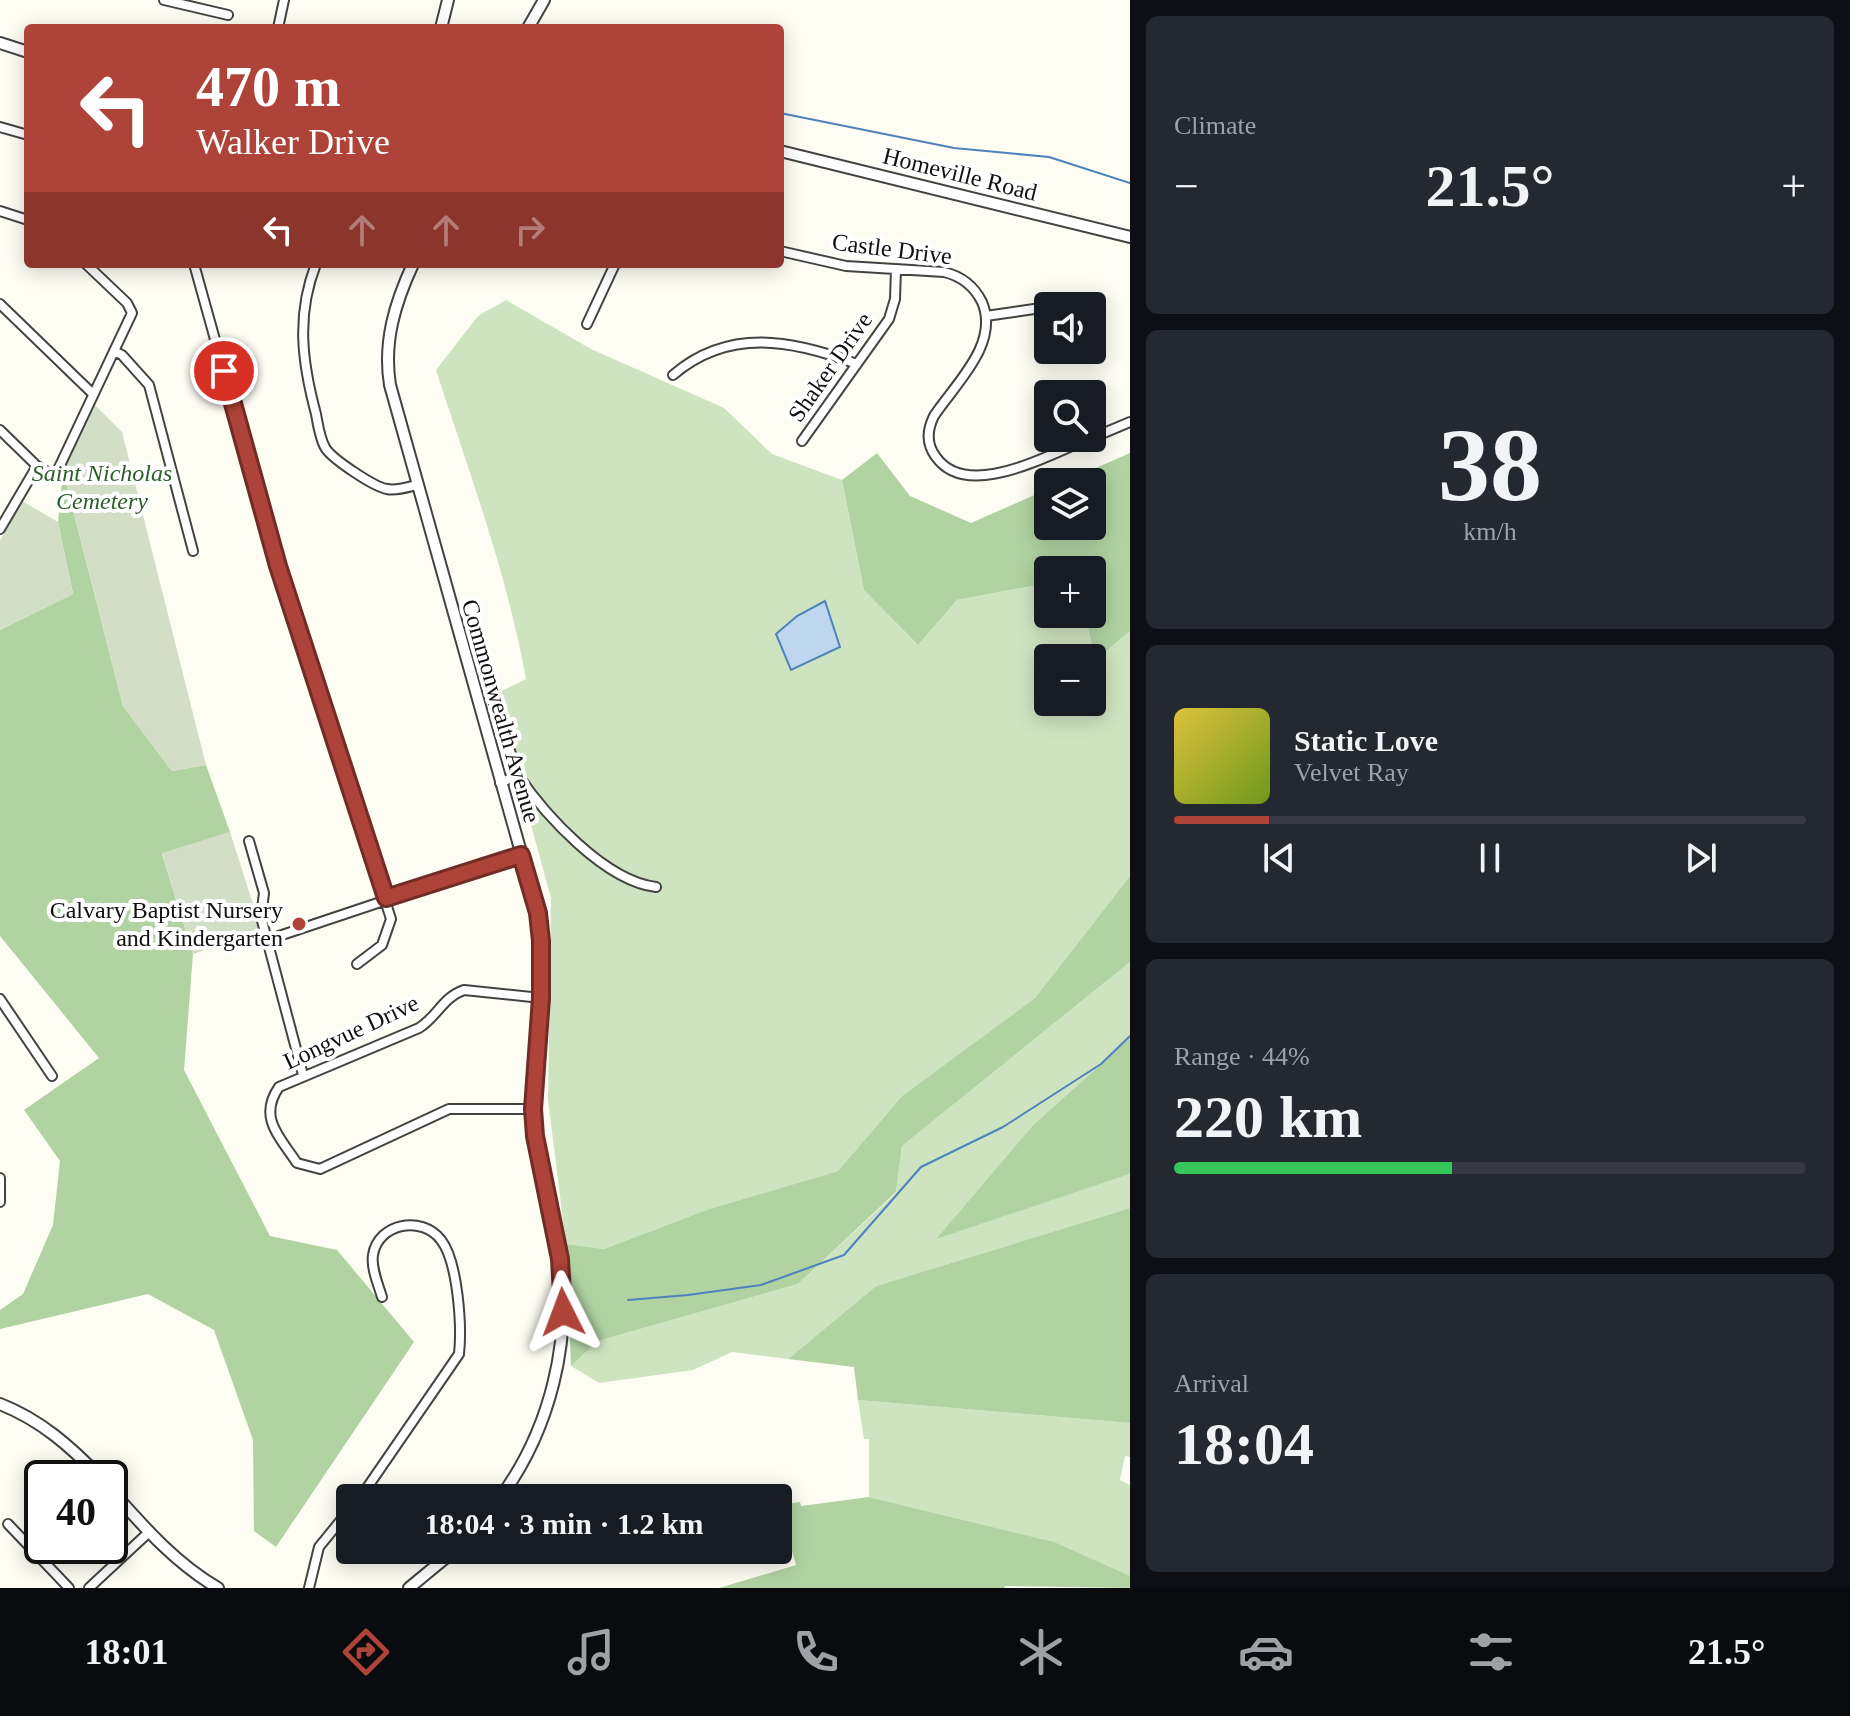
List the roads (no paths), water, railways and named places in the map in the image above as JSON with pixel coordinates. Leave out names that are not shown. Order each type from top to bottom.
[{"type":"street","points":[[164,0],[228,15]]},
{"type":"street","points":[[279,24],[284,0]]},
{"type":"street","points":[[442,24],[448,0]]},
{"type":"street","points":[[530,24],[542,2]]},
{"type":"street","points":[[0,43],[24,51]]},
{"type":"street","points":[[0,127],[24,134]]},
{"type":"street","name":"Homeville Road","points":[[784,152],[1130,237]]},
{"type":"street","points":[[0,211],[24,219]]},
{"type":"street","name":"Castle Drive","points":[[784,252],[846,266],[937,271],[959,277],[975,290],[986,316]]},
{"type":"street","points":[[0,430],[37,466],[55,476],[132,313],[127,303],[90,268]]},
{"type":"street","points":[[195,268],[278,566],[391,919],[382,945],[357,964]]},
{"type":"street","points":[[315,268],[303,314],[302,356],[324,444],[339,460],[382,488],[394,490],[417,485]]},
{"type":"street","name":"Commonwealth Avenue","points":[[411,268],[394,312],[388,363],[394,404],[538,913],[542,966],[533,1109],[535,1136],[560,1259],[561,1340],[543,1418],[511,1484]]},
{"type":"street","points":[[587,324],[613,268]]},
{"type":"street","name":"Shaker Drive","points":[[802,441],[891,314],[896,269]]},
{"type":"street","points":[[0,304],[93,394]]},
{"type":"street","points":[[1034,309],[986,316],[986,331],[980,349],[931,422],[929,442],[938,461],[963,475],[984,477],[1053,452]]},
{"type":"street","points":[[673,375],[705,353],[747,341],[781,344],[857,364]]},
{"type":"street","points":[[114,351],[122,355],[149,385],[193,551]]},
{"type":"street","points":[[1106,432],[1130,422]]},
{"type":"street","points":[[0,529],[37,466]]},
{"type":"street","points":[[492,697],[518,775],[542,809],[588,851],[642,886],[656,887]]},
{"type":"street","points":[[500,783],[518,775]]},
{"type":"street","points":[[249,841],[264,893],[261,917],[303,1075]]},
{"type":"street","points":[[267,940],[521,855]]},
{"type":"street","name":"Longvue Drive","points":[[533,1109],[449,1109],[320,1169],[297,1163],[268,1110],[270,1100],[279,1087],[419,1028],[430,1021],[446,1000],[464,990],[541,998]]},
{"type":"street","points":[[0,999],[52,1076]]},
{"type":"street","points":[[0,1178],[0,1202]]},
{"type":"street","points":[[370,1484],[459,1354],[454,1279],[448,1250],[436,1235],[427,1229],[399,1226],[381,1237],[373,1253],[373,1264],[382,1297]]},
{"type":"street","points":[[0,1404],[19,1412],[61,1439],[83,1460]]},
{"type":"street","points":[[128,1510],[148,1533],[194,1574],[218,1588]]},
{"type":"street","points":[[8,1524],[69,1588]]},
{"type":"street","points":[[309,1588],[319,1547],[336,1526]]},
{"type":"street","points":[[89,1588],[148,1533]]},
{"type":"street","points":[[409,1588],[438,1564]]},
{"type":"water","points":[[825,601],[840,647],[791,670],[776,634],[797,616]]},
{"type":"waterway","points":[[784,114],[954,148],[1049,157],[1130,183]]},
{"type":"waterway","points":[[628,1300],[761,1285],[844,1255],[921,1167],[1003,1127],[1101,1064],[1130,1036]]},
{"type":"place","name":"Calvary Baptist Nursery and Kindergarten","points":[[299,924]]},
{"type":"park label","name":"Saint Nicholas Cemetery","points":[[102,487]]}]
